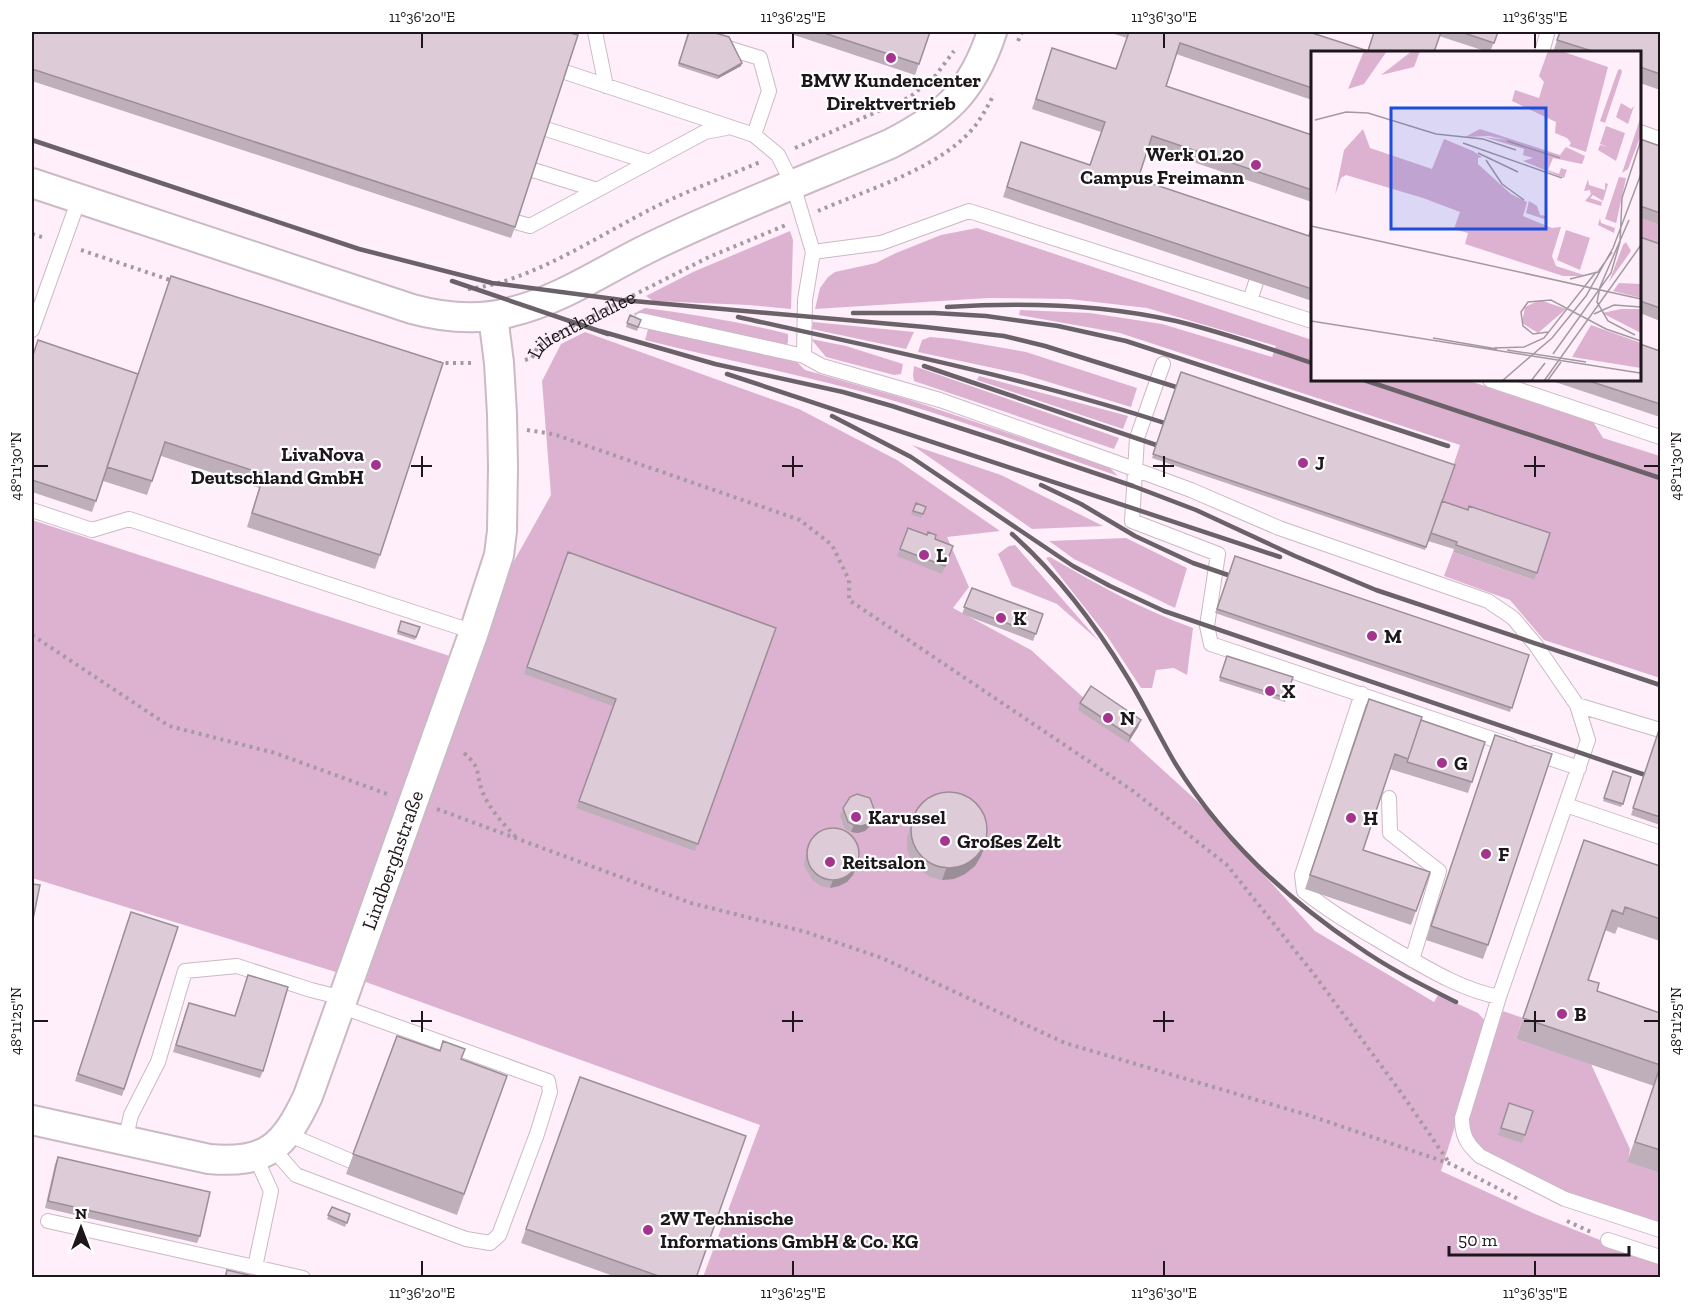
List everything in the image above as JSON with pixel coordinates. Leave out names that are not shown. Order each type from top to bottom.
[{"type":"street","name":"Lilienthalallee","points":[[33,188],[79,199],[412,309],[462,318],[493,316],[546,300],[720,215],[890,144],[933,120],[964,92],[977,72],[992,32]]},
{"type":"street","name":"Lindberghstraße","points":[[272,1147],[298,1118],[308,1096],[474,632],[499,555],[504,500],[499,363],[493,316]]},
{"type":"street","points":[[32,1120],[209,1159],[232,1161],[272,1147]]},
{"type":"lane","points":[[595,32],[606,86]]},
{"type":"lane","points":[[1542,51],[1546,32]]},
{"type":"lane","points":[[707,41],[760,58],[769,91],[747,133]]},
{"type":"lane","points":[[566,72],[747,133],[778,155],[794,185],[813,252],[805,300],[804,356]]},
{"type":"lane","points":[[516,222],[530,226],[705,132],[723,127],[747,133]]},
{"type":"lane","points":[[546,129],[649,162]]},
{"type":"lane","points":[[1641,132],[1660,139]]},
{"type":"lane","points":[[533,170],[597,190]]},
{"type":"lane","points":[[32,330],[79,199]]},
{"type":"lane","points":[[813,252],[880,243],[969,211],[1311,321]]},
{"type":"lane","points":[[1250,301],[1256,282]]},
{"type":"lane","points":[[641,320],[804,356],[822,366],[940,400],[1191,490],[1280,528],[1488,601],[1513,618],[1535,644],[1577,705],[1588,740],[1500,997],[1462,1118],[1462,1133],[1469,1146],[1480,1156],[1565,1199],[1660,1230]]},
{"type":"lane","points":[[1163,364],[1137,438],[1132,521],[1218,554],[1207,626],[1211,644],[1578,768]]},
{"type":"lane","points":[[1493,381],[1660,437]]},
{"type":"lane","points":[[32,510],[92,530],[129,519],[474,632]]},
{"type":"lane","points":[[1362,694],[1302,875],[1304,891],[1328,911],[1446,979],[1482,993],[1500,997]]},
{"type":"lane","points":[[1577,705],[1660,730]]},
{"type":"lane","points":[[1389,798],[1390,833],[1439,871],[1412,960]]},
{"type":"lane","points":[[1566,805],[1660,837]]},
{"type":"lane","points":[[125,1141],[131,1115],[158,1062],[185,971],[237,966],[311,990],[548,1081],[550,1092],[537,1134],[499,1235],[490,1243],[466,1239],[296,1176],[272,1147]]},
{"type":"lane","points":[[272,1147],[351,1161]]},
{"type":"lane","points":[[255,1267],[271,1191],[272,1147]]},
{"type":"lane","points":[[48,1221],[303,1278]]},
{"type":"lane","points":[[1608,1240],[1660,1257]]},
{"type":"path","points":[[1016,46],[1022,32]]},
{"type":"path","name":"Lilienthalallee","points":[[436,363],[499,363],[532,358],[537,348],[547,339],[709,257],[912,172],[963,138],[977,124],[998,88]]},
{"type":"path","points":[[32,234],[179,283]]},
{"type":"path","points":[[502,430],[532,430],[553,434],[800,520],[832,545],[849,580],[849,600],[1133,791],[1227,865],[1316,977],[1451,1164]]},
{"type":"path","points":[[32,635],[169,726],[275,753],[372,790],[413,801],[517,838],[691,903],[806,932],[882,958],[1065,1043],[1311,1116],[1451,1164],[1526,1202]]},
{"type":"path","points":[[465,753],[477,765],[482,790],[491,807],[517,838]]},
{"type":"path","points":[[1566,1221],[1608,1240]]},
{"type":"shaded area","points":[[1641,218],[1660,225],[1660,256],[1641,249]]},
{"type":"shaded area","points":[[977,228],[1311,340],[1311,381],[1469,381],[1592,420],[1603,438],[1660,456],[1660,678],[1544,640],[1510,600],[1444,576],[1453,552],[1534,580],[1439,509],[1460,445],[1120,333],[1019,315],[1020,310],[1090,313],[1162,324],[1272,357],[1276,346],[1147,308],[1069,299],[988,298],[815,309],[820,288],[835,272],[876,263],[941,235]]},
{"type":"shaded area","points":[[790,231],[793,240],[791,309],[653,301],[646,296],[693,272]]},
{"type":"shaded area","points":[[645,308],[717,319],[788,334],[788,342],[786,346],[633,314]]},
{"type":"shaded area","points":[[813,322],[914,332],[906,349],[812,329]]},
{"type":"shaded area","points":[[649,326],[793,358],[805,370],[907,399],[1109,467],[1118,476],[981,428],[867,393],[645,340]]},
{"type":"shaded area","points":[[585,332],[799,409],[897,460],[1000,531],[947,537],[969,587],[953,608],[1031,650],[1197,801],[1315,931],[1434,1002],[1438,995],[1478,1013],[1487,1023],[1441,1171],[1535,1214],[1660,1264],[1660,1277],[703,1277],[760,1125],[352,977],[32,878],[32,520],[459,659],[551,495],[542,381],[561,344]]},
{"type":"shaded area","points":[[930,337],[1026,352],[1137,388],[1131,407],[1022,374],[918,352],[922,340]]},
{"type":"shaded area","points":[[811,339],[846,346],[903,364],[901,374],[894,375],[826,357]]},
{"type":"shaded area","points":[[914,366],[1119,438],[1114,449],[914,381]]},
{"type":"shaded area","points":[[979,376],[1128,416],[1123,429],[977,380]]},
{"type":"shaded area","points":[[912,445],[1001,475],[1103,526],[1032,529]]},
{"type":"shaded area","points":[[1126,538],[1187,568],[1175,608],[1074,559],[1049,541]]},
{"type":"shaded area","points":[[1015,545],[1099,641],[1057,604],[1012,586],[998,554],[1009,546]]},
{"type":"shaded area","points":[[1050,557],[1120,596],[1193,628],[1187,675],[1174,668],[1156,670],[1152,688],[1141,688],[1107,636],[1046,558]]},
{"type":"shaded area","points":[[1503,1011],[1523,1018],[1516,1039],[1591,1064],[1630,1149],[1628,1162],[1660,1173],[1660,1224],[1569,1194],[1484,1151],[1475,1140],[1467,1119]]},
{"type":"building","points":[[32,32],[566,32],[578,35],[515,227],[32,69]]},
{"type":"building","points":[[689,32],[712,32],[729,37],[742,63],[719,76],[679,63]]},
{"type":"building","points":[[821,32],[930,32],[919,64]]},
{"type":"building","name":"Werk 01.20 Campus Freimann","points":[[1129,32],[1309,32],[1368,51],[1311,51],[1311,88],[1180,43],[1166,86],[1311,135],[1311,190],[1152,136],[1138,179],[1309,236],[1311,229],[1311,289],[1007,187],[1021,142],[1090,165],[1105,122],[1036,99],[1052,48],[1116,69]]},
{"type":"building","name":"Werk 01.20 Campus Freimann","points":[[1374,32],[1441,32],[1434,51],[1368,51]]},
{"type":"building","points":[[1461,32],[1498,32],[1494,43]]},
{"type":"building","points":[[1560,32],[1660,32],[1660,74],[1641,67],[1641,51],[1592,51],[1557,40]]},
{"type":"building","points":[[1641,139],[1660,146],[1660,213],[1641,206]]},
{"type":"building","points":[[1641,237],[1660,244],[1660,308],[1641,301]]},
{"type":"building","points":[[171,276],[443,363],[380,555],[252,513],[264,474],[165,442],[152,481],[107,467]]},
{"type":"building","points":[[630,315],[641,320],[638,327],[627,323]]},
{"type":"building","points":[[38,340],[138,374],[96,501],[32,480],[32,358]]},
{"type":"building","points":[[1641,344],[1660,351],[1660,404],[1589,381],[1641,381]]},
{"type":"building","name":"J","points":[[1181,372],[1455,465],[1426,547],[1153,454]]},
{"type":"building","points":[[1442,501],[1468,510],[1469,506],[1550,533],[1537,573],[1456,545],[1457,542],[1431,533]]},
{"type":"building","points":[[916,503],[926,507],[923,514],[913,511]]},
{"type":"building","name":"L","points":[[908,528],[927,535],[928,532],[936,535],[935,539],[953,546],[945,566],[900,549]]},
{"type":"building","points":[[568,552],[776,628],[698,844],[579,801],[616,699],[527,667]]},
{"type":"building","name":"M","points":[[1235,556],[1529,655],[1512,708],[1217,609]]},
{"type":"building","name":"K","points":[[972,588],[1043,614],[1036,634],[964,607]]},
{"type":"building","points":[[401,621],[420,627],[416,637],[398,631]]},
{"type":"building","name":"X","points":[[1227,656],[1293,677],[1286,698],[1220,677]]},
{"type":"building","name":"N","points":[[1091,686],[1141,720],[1130,736],[1080,703]]},
{"type":"building","name":"H","points":[[1369,699],[1422,717],[1408,759],[1395,754],[1363,850],[1430,872],[1416,911],[1310,875]]},
{"type":"building","name":"G","points":[[1421,720],[1485,742],[1472,782],[1407,762]]},
{"type":"building","points":[[1660,730],[1660,817],[1633,808]]},
{"type":"building","name":"F","points":[[1495,735],[1552,754],[1488,945],[1431,926]]},
{"type":"building","points":[[1613,771],[1631,777],[1623,804],[1604,798]]},
{"type":"building","name":"Großes Zelt","points":[[942,792],[956,792],[970,798],[981,809],[987,823],[984,845],[976,857],[956,868],[942,868],[928,862],[917,851],[911,837],[911,823],[917,809],[928,798]]},
{"type":"building","name":"Karussel","points":[[857,794],[870,798],[875,812],[868,824],[861,826],[848,822],[843,808],[850,797]]},
{"type":"building","name":"Reitsalon","points":[[833,828],[843,830],[851,836],[857,844],[859,854],[857,864],[851,872],[843,878],[833,880],[823,878],[815,872],[809,864],[807,854],[809,844],[815,836],[823,830]]},
{"type":"building","name":"B","points":[[1584,840],[1660,866],[1660,919],[1625,907],[1623,914],[1612,910],[1588,980],[1599,983],[1597,991],[1660,1013],[1660,1065],[1523,1018]]},
{"type":"building","points":[[32,884],[40,885],[32,924]]},
{"type":"building","points":[[131,912],[178,927],[124,1089],[78,1074]]},
{"type":"building","points":[[248,975],[288,987],[263,1071],[176,1045],[189,1003],[235,1016]]},
{"type":"building","points":[[397,1036],[440,1051],[443,1041],[465,1049],[461,1059],[507,1076],[464,1194],[353,1154]]},
{"type":"building","points":[[1660,1067],[1660,1150],[1635,1142]]},
{"type":"building","points":[[580,1077],[746,1136],[696,1278],[664,1278],[526,1229]]},
{"type":"building","points":[[1509,1103],[1533,1111],[1525,1135],[1501,1128]]},
{"type":"building","points":[[58,1157],[210,1192],[200,1236],[48,1201]]},
{"type":"building","points":[[332,1207],[350,1214],[347,1223],[328,1215]]},
{"type":"building","points":[[227,1270],[261,1278],[225,1278]]},
{"type":"railway","points":[[32,140],[359,249],[492,283],[622,300],[1004,336],[1045,346],[1192,392]]},
{"type":"railway","points":[[452,281],[608,334]]},
{"type":"railway","points":[[947,307],[1062,306],[1148,315],[1245,340],[1311,363]]},
{"type":"railway","points":[[853,313],[934,313],[986,316],[1058,326],[1126,341],[1448,446]]},
{"type":"railway","points":[[738,317],[1016,380],[1180,428]]},
{"type":"railway","points":[[600,331],[715,364],[843,392],[1000,441],[1196,510],[1295,556],[1376,590],[1660,685]]},
{"type":"railway","points":[[924,366],[1171,450]]},
{"type":"railway","points":[[727,374],[1280,557]]},
{"type":"railway","points":[[1367,381],[1660,478]]},
{"type":"railway","points":[[832,416],[911,457],[1073,566],[1164,611],[1660,780]]},
{"type":"railway","points":[[1041,485],[1081,504],[1135,536],[1193,563],[1228,575]]},
{"type":"railway","points":[[1012,534],[1060,583],[1088,619],[1133,686],[1175,763],[1193,790],[1212,816],[1256,864],[1305,907],[1357,946],[1418,983],[1456,1002]]},
{"type":"place","name":"BMW Kundencenter Direktvertrieb","points":[[891,58]]},
{"type":"place","name":"Werk 01.20 Campus Freimann","points":[[1256,165]]},
{"type":"place","name":"J","points":[[1303,463]]},
{"type":"place","name":"LivaNova Deutschland GmbH","points":[[376,465]]},
{"type":"place","name":"L","points":[[924,555]]},
{"type":"place","name":"K","points":[[1001,618]]},
{"type":"place","name":"M","points":[[1372,636]]},
{"type":"place","name":"X","points":[[1270,691]]},
{"type":"place","name":"N","points":[[1108,718]]},
{"type":"place","name":"G","points":[[1442,763]]},
{"type":"place","name":"Karussel","points":[[856,817]]},
{"type":"place","name":"H","points":[[1351,818]]},
{"type":"place","name":"Großes Zelt","points":[[945,841]]},
{"type":"place","name":"F","points":[[1486,854]]},
{"type":"place","name":"Reitsalon","points":[[830,862]]},
{"type":"place","name":"B","points":[[1562,1014]]},
{"type":"place","name":"2W Technische Informations GmbH & Co. KG","points":[[648,1230]]}]
